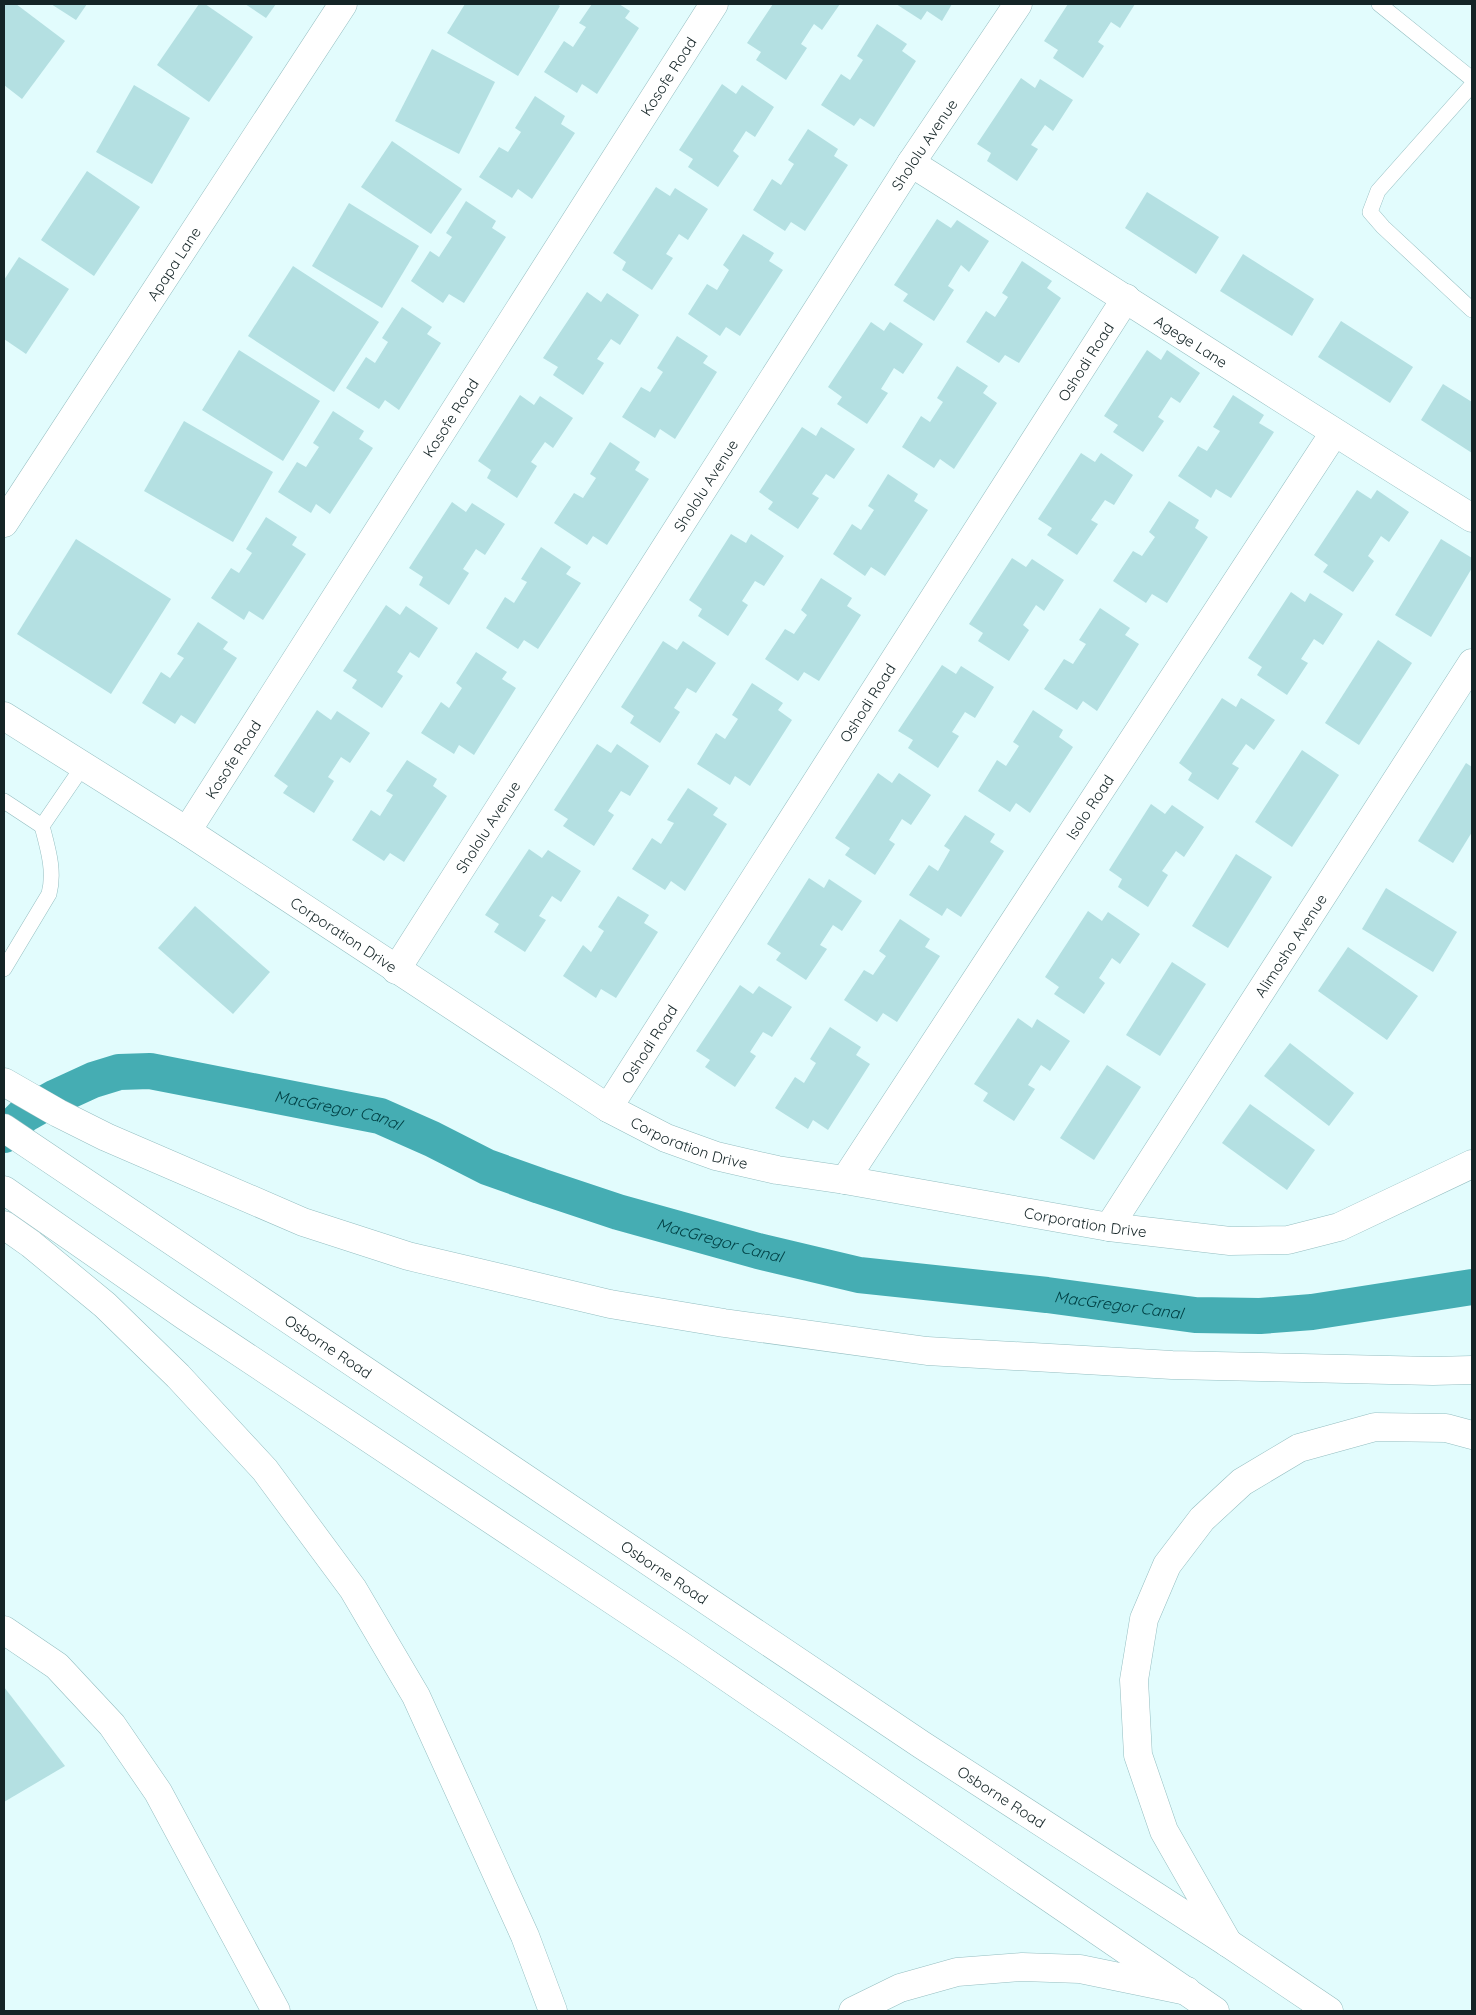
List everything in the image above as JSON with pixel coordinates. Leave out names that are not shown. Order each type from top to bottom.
[{"type":"main road","name":"Apapa Lane","points":[[4,523],[343,4]]},
{"type":"main road","name":"Kosofe Road","points":[[188,831],[714,4]]},
{"type":"main road","name":"Shololu Avenue","points":[[396,970],[911,163],[1018,4]]},
{"type":"main road","name":"Agege Lane","points":[[911,163],[1126,298],[1334,433],[1472,518]]},
{"type":"main road","name":"Oshodi Road","points":[[608,1108],[1126,298]]},
{"type":"main road","name":"Isolo Road","points":[[845,1180],[1334,433]]},
{"type":"main road","name":"Alimosho Avenue","points":[[1109,1227],[1472,664]]},
{"type":"main road","name":"Corporation Drive","points":[[4,716],[188,831],[396,970],[608,1108],[666,1138],[716,1156],[777,1170],[845,1180],[1109,1227],[1230,1241],[1288,1240],[1338,1228],[1472,1164]]},
{"type":"main road","points":[[4,1082],[58,1113],[106,1137],[303,1222],[408,1256],[629,1307],[927,1351],[1172,1365],[1433,1371],[1472,1370]]},
{"type":"main road","name":"Osborne Road","points":[[4,1128],[922,1745],[1228,1943],[1329,2011]]},
{"type":"main road","points":[[4,1190],[185,1316],[683,1647],[1215,2011]]},
{"type":"main road","points":[[4,1225],[31,1244],[105,1306],[178,1376],[264,1470],[353,1589],[416,1696],[524,1936],[553,2011]]},
{"type":"main road","points":[[1228,1943],[1164,1832],[1138,1755],[1134,1680],[1144,1619],[1167,1565],[1202,1519],[1242,1482],[1299,1448],[1375,1428],[1446,1428],[1472,1435]]},
{"type":"main road","points":[[4,1630],[57,1666],[112,1725],[158,1792],[276,2011]]},
{"type":"main road","points":[[853,2011],[900,1988],[957,1972],[1022,1967],[1080,1970],[1187,1991]]},
{"type":"lane","points":[[1379,4],[1472,79]]},
{"type":"lane","points":[[1472,86],[1378,191],[1370,212],[1383,228],[1472,310]]},
{"type":"lane","points":[[42,826],[83,766]]},
{"type":"lane","points":[[4,801],[42,826],[52,866],[52,882],[49,894],[4,969]]},
{"type":"building","points":[[5,4],[16,4],[65,41],[22,99],[4,85]]},
{"type":"building","points":[[51,4],[87,4],[76,20]]},
{"type":"building","points":[[199,4],[205,4],[253,37],[209,102],[157,65]]},
{"type":"building","points":[[245,4],[276,4],[266,18]]},
{"type":"building","points":[[465,4],[557,4],[560,6],[518,76],[447,33]]},
{"type":"building","points":[[592,4],[619,4],[630,11],[625,18],[639,28],[597,94],[582,84],[577,93],[544,72],[564,41],[573,47],[586,27],[579,23]]},
{"type":"building","points":[[773,4],[840,4],[822,30],[814,24],[801,44],[807,48],[786,80],[756,60],[761,52],[747,43]]},
{"type":"building","points":[[896,4],[952,4],[942,21],[927,11],[921,20]]},
{"type":"building","points":[[1068,4],[1135,4],[1120,28],[1111,22],[1098,42],[1104,46],[1083,78],[1053,58],[1058,50],[1044,41]]},
{"type":"building","points":[[877,24],[907,44],[902,51],[916,61],[874,127],[860,118],[854,126],[821,105],[841,74],[850,80],[863,60],[857,56]]},
{"type":"building","points":[[432,49],[495,82],[459,154],[395,121]]},
{"type":"building","points":[[1021,78],[1035,88],[1040,79],[1073,100],[1053,131],[1045,125],[1031,145],[1038,149],[1017,181],[987,161],[991,153],[977,144]]},
{"type":"building","points":[[722,84],[736,94],[742,85],[774,107],[755,137],[746,131],[733,151],[739,156],[718,187],[688,167],[693,159],[679,150]]},
{"type":"building","points":[[134,85],[190,118],[152,184],[96,152]]},
{"type":"building","points":[[535,96],[565,116],[561,124],[575,133],[532,199],[518,189],[512,198],[479,177],[499,147],[508,152],[521,132],[515,128]]},
{"type":"building","points":[[808,129],[838,149],[834,156],[848,165],[805,231],[791,222],[785,231],[753,210],[772,179],[781,185],[794,164],[788,160]]},
{"type":"building","points":[[392,141],[462,189],[431,234],[361,187]]},
{"type":"building","points":[[87,171],[140,207],[94,276],[41,240]]},
{"type":"building","points":[[656,187],[670,196],[675,188],[708,209],[688,240],[679,234],[666,254],[673,258],[652,290],[622,270],[626,262],[613,253]]},
{"type":"building","points":[[1147,192],[1219,237],[1196,274],[1125,228]]},
{"type":"building","points":[[466,201],[496,221],[492,228],[506,237],[464,303],[449,294],[443,303],[411,281],[430,251],[439,257],[452,237],[446,233]]},
{"type":"building","points":[[349,203],[419,246],[382,308],[312,266]]},
{"type":"building","points":[[937,219],[951,228],[957,220],[989,241],[969,272],[961,265],[948,286],[954,290],[934,321],[903,301],[908,294],[894,285]]},
{"type":"building","points":[[743,234],[774,253],[769,261],[783,270],[740,336],[726,327],[720,336],[688,314],[707,284],[717,290],[729,270],[723,265]]},
{"type":"building","points":[[1243,254],[1314,299],[1292,336],[1220,291]]},
{"type":"building","points":[[19,257],[69,289],[26,354],[4,339],[4,280]]},
{"type":"building","points":[[1022,261],[1052,281],[1047,288],[1061,298],[1019,363],[1005,355],[999,363],[966,342],[986,311],[995,317],[1008,297],[1002,293]]},
{"type":"building","points":[[293,266],[379,322],[334,392],[248,336]]},
{"type":"building","points":[[587,292],[601,302],[607,293],[639,315],[620,345],[611,339],[597,359],[604,363],[583,395],[553,375],[558,367],[543,358]]},
{"type":"building","points":[[402,307],[432,327],[427,334],[441,343],[399,410],[385,400],[379,409],[346,388],[366,357],[375,363],[388,342],[382,338]]},
{"type":"building","points":[[1341,321],[1413,367],[1390,403],[1318,357]]},
{"type":"building","points":[[871,322],[884,331],[890,322],[923,344],[903,374],[894,368],[881,389],[888,393],[867,424],[837,404],[842,397],[828,387]]},
{"type":"building","points":[[677,336],[708,356],[703,363],[717,372],[675,439],[660,429],[655,438],[622,417],[641,387],[650,392],[663,372],[657,368]]},
{"type":"building","points":[[239,350],[320,401],[283,461],[202,410]]},
{"type":"building","points":[[1147,350],[1161,360],[1167,350],[1200,373],[1180,403],[1171,397],[1158,417],[1164,421],[1143,452],[1113,432],[1118,425],[1104,416]]},
{"type":"building","points":[[957,366],[988,386],[983,393],[997,403],[954,469],[940,459],[934,468],[902,447],[921,416],[930,422],[943,402],[937,398]]},
{"type":"building","points":[[1443,384],[1472,402],[1472,453],[1421,420]]},
{"type":"building","points":[[520,395],[534,405],[540,396],[573,418],[553,448],[545,442],[531,462],[537,466],[517,498],[487,478],[491,470],[478,461]]},
{"type":"building","points":[[1233,395],[1264,415],[1259,423],[1274,432],[1231,498],[1216,489],[1211,498],[1178,476],[1198,446],[1207,451],[1220,431],[1213,427]]},
{"type":"building","points":[[333,411],[364,431],[359,439],[373,448],[330,514],[316,504],[311,513],[278,492],[297,462],[306,467],[319,447],[313,443]]},
{"type":"building","points":[[184,421],[273,472],[233,542],[144,491]]},
{"type":"building","points":[[802,427],[816,436],[821,427],[855,449],[834,479],[826,474],[812,494],[819,498],[798,529],[768,509],[773,502],[759,492]]},
{"type":"building","points":[[610,442],[640,462],[635,470],[649,479],[607,545],[593,536],[587,545],[554,523],[574,493],[583,498],[596,478],[590,474]]},
{"type":"building","points":[[1081,453],[1095,462],[1101,453],[1133,475],[1114,505],[1105,500],[1091,520],[1098,524],[1077,555],[1047,535],[1052,528],[1038,519]]},
{"type":"building","points":[[888,474],[918,494],[914,501],[928,510],[885,576],[871,567],[865,576],[833,554],[852,524],[861,530],[874,510],[868,506]]},
{"type":"building","points":[[1357,490],[1371,499],[1377,490],[1409,512],[1389,542],[1381,536],[1368,556],[1374,561],[1353,592],[1323,572],[1328,565],[1314,555]]},
{"type":"building","points":[[1169,501],[1199,520],[1195,528],[1208,537],[1167,603],[1152,594],[1146,603],[1113,581],[1133,551],[1142,556],[1155,537],[1149,532]]},
{"type":"building","points":[[452,502],[466,512],[472,503],[505,524],[485,555],[476,549],[463,569],[469,573],[449,605],[419,585],[423,577],[409,568]]},
{"type":"building","points":[[266,517],[297,537],[292,545],[306,554],[263,620],[249,611],[244,620],[211,598],[231,568],[239,573],[252,553],[246,549]]},
{"type":"building","points":[[731,534],[746,543],[751,534],[784,556],[764,586],[755,581],[742,601],[748,605],[728,636],[698,616],[702,609],[689,600]]},
{"type":"building","points":[[76,539],[171,599],[111,694],[17,634]]},
{"type":"building","points":[[1441,539],[1472,558],[1472,568],[1431,637],[1395,615]]},
{"type":"building","points":[[541,547],[571,567],[566,574],[581,583],[538,649],[524,640],[518,649],[486,628],[505,597],[514,603],[527,582],[521,579]]},
{"type":"building","points":[[1012,558],[1026,567],[1032,559],[1064,580],[1044,611],[1036,605],[1023,625],[1029,630],[1009,661],[978,641],[983,633],[969,624]]},
{"type":"building","points":[[821,578],[852,598],[847,606],[861,615],[819,681],[804,672],[798,681],[765,659],[785,629],[794,634],[807,615],[801,610]]},
{"type":"building","points":[[1291,592],[1305,602],[1310,593],[1343,614],[1323,645],[1314,639],[1301,659],[1308,663],[1287,695],[1257,675],[1262,667],[1248,658]]},
{"type":"building","points":[[386,605],[400,615],[406,606],[438,628],[419,658],[410,652],[397,672],[403,676],[382,708],[352,688],[357,680],[343,671]]},
{"type":"building","points":[[1100,608],[1130,628],[1125,635],[1139,644],[1097,711],[1083,701],[1077,710],[1044,689],[1064,659],[1073,664],[1086,644],[1079,640]]},
{"type":"building","points":[[198,622],[228,642],[223,649],[237,658],[195,724],[181,715],[175,724],[142,703],[161,672],[170,678],[184,658],[177,654]]},
{"type":"building","points":[[1378,640],[1412,663],[1359,745],[1325,723]]},
{"type":"building","points":[[663,641],[677,650],[683,641],[716,663],[696,693],[687,688],[674,708],[680,712],[660,743],[630,723],[634,716],[621,707]]},
{"type":"building","points":[[476,652],[507,672],[502,679],[516,688],[474,755],[459,745],[454,754],[421,733],[441,702],[449,708],[462,688],[456,683]]},
{"type":"building","points":[[942,665],[956,674],[961,666],[994,687],[975,718],[965,712],[952,732],[959,736],[938,768],[908,748],[913,740],[898,731]]},
{"type":"building","points":[[752,683],[783,703],[778,710],[792,720],[750,786],[735,776],[730,785],[697,764],[716,733],[725,739],[738,719],[732,715]]},
{"type":"building","points":[[1222,698],[1236,707],[1241,698],[1275,720],[1254,750],[1246,744],[1232,764],[1239,768],[1218,800],[1188,780],[1192,773],[1179,763]]},
{"type":"building","points":[[317,710],[331,720],[337,711],[370,733],[350,763],[341,757],[328,777],[334,781],[314,813],[283,793],[288,786],[274,776]]},
{"type":"building","points":[[1033,710],[1063,730],[1059,737],[1073,747],[1030,813],[1016,803],[1010,812],[978,791],[997,760],[1006,766],[1019,746],[1013,742]]},
{"type":"building","points":[[597,744],[611,753],[617,744],[649,766],[630,796],[621,791],[608,811],[614,815],[594,846],[563,826],[568,819],[554,810]]},
{"type":"building","points":[[1302,750],[1339,775],[1292,847],[1255,822]]},
{"type":"building","points":[[407,760],[437,779],[433,786],[447,796],[404,862],[390,853],[384,861],[352,840],[371,810],[380,816],[393,795],[386,791]]},
{"type":"building","points":[[1466,763],[1472,767],[1472,832],[1453,863],[1418,841]]},
{"type":"building","points":[[878,773],[892,783],[899,773],[931,795],[911,825],[902,819],[889,840],[895,844],[875,875],[845,855],[850,848],[835,838]]},
{"type":"building","points":[[688,788],[718,808],[713,815],[727,824],[685,891],[671,881],[665,890],[632,869],[652,838],[661,844],[674,823],[667,820]]},
{"type":"building","points":[[1151,804],[1165,814],[1172,805],[1204,827],[1184,857],[1176,851],[1162,871],[1168,875],[1148,907],[1118,887],[1122,879],[1109,870]]},
{"type":"building","points":[[965,815],[995,834],[990,842],[1004,851],[961,917],[947,908],[942,916],[909,895],[929,865],[938,871],[950,850],[944,846]]},
{"type":"building","points":[[529,849],[542,858],[548,850],[581,871],[561,902],[552,896],[539,916],[546,920],[525,952],[494,932],[499,924],[485,915]]},
{"type":"building","points":[[1236,854],[1272,877],[1228,948],[1192,926]]},
{"type":"building","points":[[809,878],[824,888],[829,879],[862,901],[842,931],[833,925],[820,945],[827,949],[806,980],[776,960],[781,953],[767,944]]},
{"type":"building","points":[[1386,888],[1457,932],[1433,972],[1362,929]]},
{"type":"building","points":[[618,896],[649,915],[644,923],[658,932],[616,998],[601,989],[596,998],[563,976],[583,945],[591,952],[604,931],[598,927]]},
{"type":"building","points":[[195,906],[270,972],[233,1014],[158,948]]},
{"type":"building","points":[[1088,911],[1102,921],[1108,912],[1140,934],[1120,964],[1112,958],[1099,978],[1105,983],[1084,1014],[1054,994],[1059,987],[1045,977]]},
{"type":"building","points":[[900,919],[930,939],[925,947],[940,956],[897,1022],[883,1013],[877,1022],[844,1000],[864,970],[873,975],[886,956],[879,951]]},
{"type":"building","points":[[1348,947],[1418,996],[1387,1040],[1318,991]]},
{"type":"building","points":[[1172,962],[1206,984],[1160,1056],[1126,1035]]},
{"type":"building","points":[[740,985],[753,994],[759,986],[792,1007],[772,1037],[763,1032],[750,1052],[756,1056],[735,1087],[705,1067],[710,1060],[696,1051]]},
{"type":"building","points":[[1018,1018],[1032,1028],[1037,1019],[1070,1041],[1050,1071],[1041,1065],[1028,1085],[1035,1089],[1014,1121],[983,1101],[988,1093],[974,1084]]},
{"type":"building","points":[[830,1027],[861,1047],[856,1055],[870,1064],[828,1130],[813,1120],[808,1129],[775,1108],[795,1077],[804,1083],[816,1063],[810,1059]]},
{"type":"building","points":[[1290,1043],[1354,1093],[1329,1126],[1264,1076]]},
{"type":"building","points":[[1107,1065],[1141,1087],[1094,1160],[1060,1138]]},
{"type":"building","points":[[1250,1104],[1315,1150],[1287,1190],[1222,1143]]},
{"type":"building","points":[[4,1687],[65,1766],[4,1802]]},
{"type":"waterway","name":"MacGregor Canal","points":[[4,1135],[24,1115],[56,1097],[93,1080],[119,1072],[150,1071],[380,1116],[432,1139],[487,1167],[618,1212],[758,1251],[859,1275],[1047,1295],[1195,1315],[1260,1316],[1312,1312],[1472,1287]]}]
